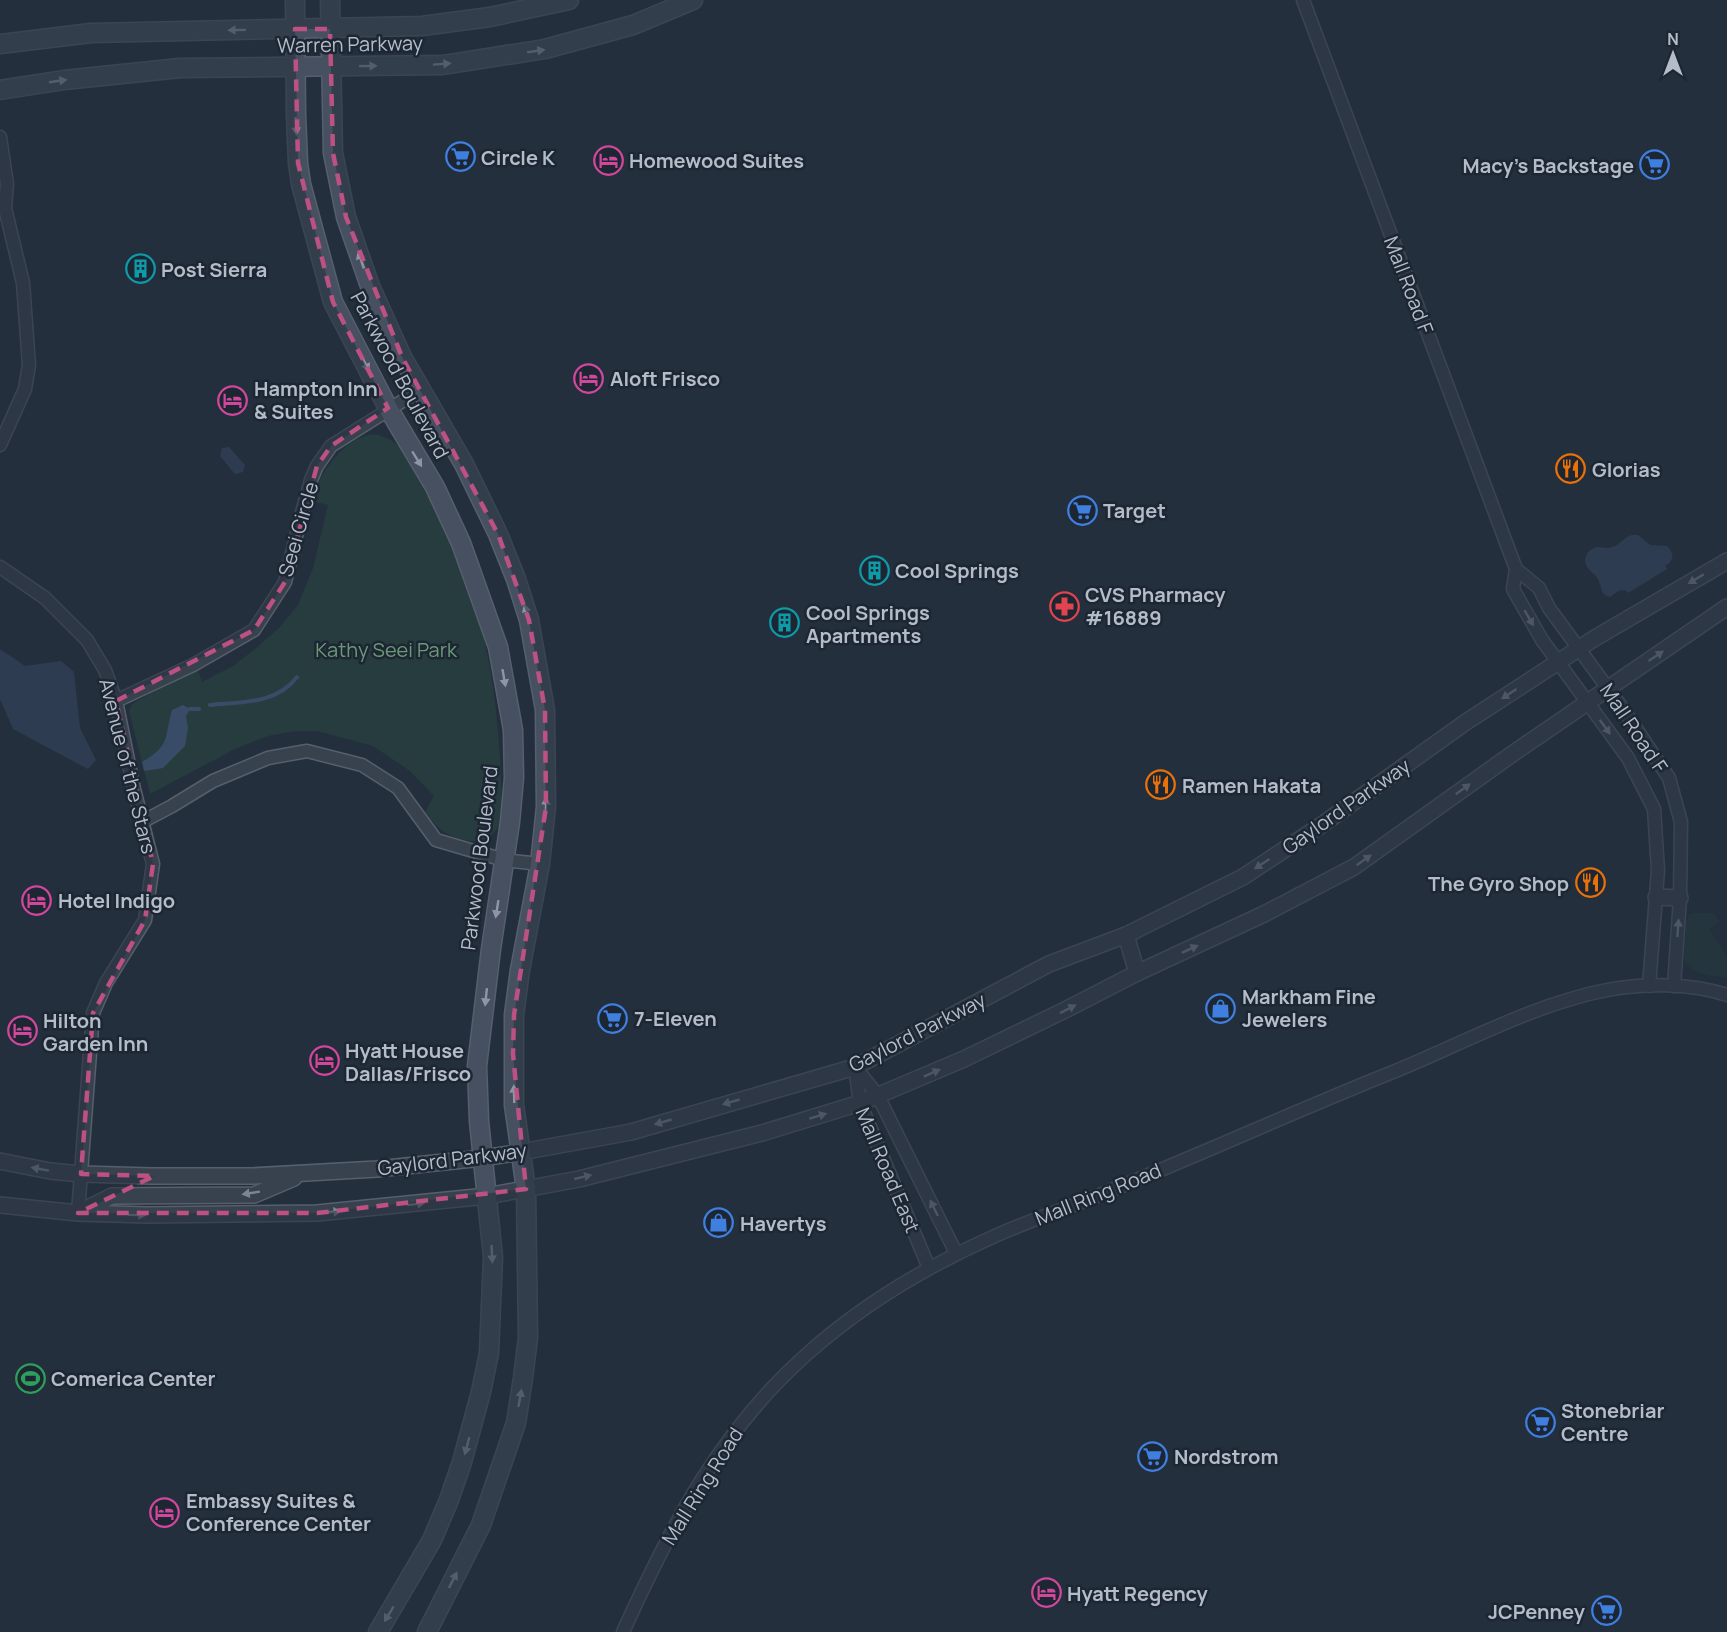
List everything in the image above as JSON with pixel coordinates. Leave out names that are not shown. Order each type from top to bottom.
[{"type":"main road","name":"Parkwood Boulevard","points":[[295,0],[298,164],[333,302],[388,408],[435,487],[461,543],[498,647],[513,730],[514,778],[510,822],[490,949],[477,1066],[493,1257],[489,1353],[462,1462],[432,1540],[378,1632]]},
{"type":"main road","name":"Parkwood Boulevard","points":[[330,0],[333,153],[346,216],[370,286],[402,357],[482,498],[516,579],[530,621],[545,710],[546,807],[540,864],[514,1015],[514,1105],[526,1189],[528,1338],[516,1423],[481,1525],[427,1632]]},
{"type":"main road","name":"Warren Parkway","points":[[0,44],[92,33],[387,28],[458,23],[569,0]]},
{"type":"main road","name":"Warren Parkway","points":[[0,90],[64,80],[180,68],[443,65],[545,49],[633,25],[693,0]]},
{"type":"street","name":"Mall Road F","points":[[1303,0],[1516,569],[1513,589],[1542,640],[1628,758],[1654,809],[1658,870],[1649,986]]},
{"type":"street","points":[[0,137],[7,184],[2,204],[23,283],[29,365],[25,389],[0,445]]},
{"type":"street","name":"Seei Circle","points":[[116,701],[193,665],[254,630],[285,582],[302,512],[317,466],[331,446],[388,408],[420,390]]},
{"type":"street","name":"Gaylord Parkway","points":[[0,1161],[50,1171],[81,1174],[252,1176],[377,1169],[483,1158],[631,1131],[855,1067],[1049,964],[1126,935],[1243,877],[1323,824],[1466,722],[1579,649],[1727,561]]},
{"type":"street","name":"Avenue of the Stars","points":[[0,567],[45,598],[87,640],[105,670],[116,701],[134,789],[153,864],[145,920],[106,983],[93,1013],[78,1213]]},
{"type":"street","name":"Mall Road F","points":[[1516,569],[1539,588],[1549,608],[1608,688],[1669,778],[1681,822],[1680,898],[1674,986]]},
{"type":"street","name":"Gaylord Parkway","points":[[0,1205],[78,1213],[147,1215],[317,1213],[487,1196],[579,1179],[762,1133],[860,1103],[995,1044],[1137,973],[1264,914],[1354,867],[1727,607]]},
{"type":"street","points":[[142,822],[213,781],[268,758],[307,751],[362,765],[398,788],[435,840],[504,860],[540,864]]},
{"type":"street","points":[[1656,897],[1680,898]]},
{"type":"street","points":[[1126,935],[1137,973]]},
{"type":"street","name":"Mall Ring Road","points":[[623,1632],[684,1508],[725,1443],[755,1407],[806,1355],[830,1335],[870,1305],[929,1268],[996,1235],[1103,1194],[1534,1012],[1587,994],[1610,989],[1674,986],[1727,995]]},
{"type":"street","name":"Mall Road East","points":[[855,1067],[878,1096],[956,1253]]},
{"type":"street","name":"Mall Road East","points":[[855,1067],[860,1103],[929,1268]]},
{"type":"street","points":[[78,1213],[112,1196],[254,1195],[305,1173]]},
{"type":"highlighted area","points":[[295,29],[330,29],[333,153],[346,217],[402,357],[498,534],[529,620],[538,666],[545,710],[546,807],[514,1015],[513,1054],[526,1189],[317,1213],[78,1213],[154,1176],[81,1174],[93,1013],[145,920],[153,864],[116,701],[254,630],[285,582],[317,466],[331,446],[388,408],[333,302],[298,163]]},
{"type":"green space","name":"Kathy Seei Park","points":[[373,434],[387,438],[400,447],[454,548],[479,621],[493,686],[499,742],[502,805],[497,829],[489,837],[475,841],[450,835],[436,825],[425,812],[434,796],[410,771],[373,746],[317,731],[296,731],[268,736],[235,749],[150,794],[129,711],[132,704],[197,667],[202,682],[233,666],[280,627],[298,605],[313,568],[328,505],[311,501],[320,479],[342,450],[362,437]]},
{"type":"green space","points":[[1713,913],[1720,922],[1709,928],[1727,957],[1727,978],[1697,972],[1687,965],[1684,959],[1686,922],[1689,915]]},
{"type":"water","points":[[229,447],[245,465],[243,472],[235,474],[220,456],[222,448]]},
{"type":"water","points":[[1632,535],[1638,535],[1650,545],[1667,546],[1671,551],[1672,559],[1665,566],[1667,569],[1628,593],[1626,590],[1618,591],[1610,597],[1607,596],[1603,593],[1598,579],[1586,565],[1585,558],[1594,548],[1612,547]]},
{"type":"water","points":[[0,649],[25,666],[61,661],[74,672],[80,728],[96,760],[88,769],[13,729],[0,699]]},
{"type":"water","points":[[183,705],[190,709],[186,716],[188,728],[185,746],[163,768],[144,771],[142,762],[158,751],[165,740],[172,710]]},
{"type":"waterway","points":[[210,705],[246,702],[269,697],[289,686],[297,677]]},
{"type":"waterway","points":[[190,709],[199,709]]},
{"type":"place","name":"Circle K","points":[[460,157]]},
{"type":"place","name":"Homewood Suites","points":[[608,160]]},
{"type":"place","name":"Macy's Backstage","points":[[1655,165]]},
{"type":"place","name":"Post Sierra","points":[[140,269]]},
{"type":"place","name":"Aloft Frisco","points":[[589,378]]},
{"type":"place","name":"Hampton Inn & Suites","points":[[233,400]]},
{"type":"place","name":"Glorias","points":[[1571,469]]},
{"type":"place","name":"Target","points":[[1082,510]]},
{"type":"place","name":"Cool Springs","points":[[874,570]]},
{"type":"place","name":"CVS Pharmacy #16889","points":[[1064,606]]},
{"type":"place","name":"Cool Springs Apartments","points":[[785,623]]},
{"type":"place","name":"Ramen Hakata","points":[[1161,785]]},
{"type":"place","name":"The Gyro Shop","points":[[1590,883]]},
{"type":"place","name":"Hotel Indigo","points":[[37,900]]},
{"type":"place","name":"Markham Fine Jewelers","points":[[1221,1008]]},
{"type":"place","name":"7-Eleven","points":[[613,1018]]},
{"type":"place","name":"Hilton Garden Inn","points":[[22,1031]]},
{"type":"place","name":"Hyatt House Dallas/Frisco","points":[[324,1061]]},
{"type":"place","name":"Havertys","points":[[719,1223]]},
{"type":"place","name":"Comerica Center","points":[[30,1378]]},
{"type":"place","name":"Stonebriar Centre","points":[[1540,1422]]},
{"type":"place","name":"Nordstrom","points":[[1153,1456]]},
{"type":"place","name":"Embassy Suites & Conference Center","points":[[165,1512]]},
{"type":"place","name":"Hyatt Regency","points":[[1046,1593]]},
{"type":"place","name":"JCPenney","points":[[1606,1611]]}]
